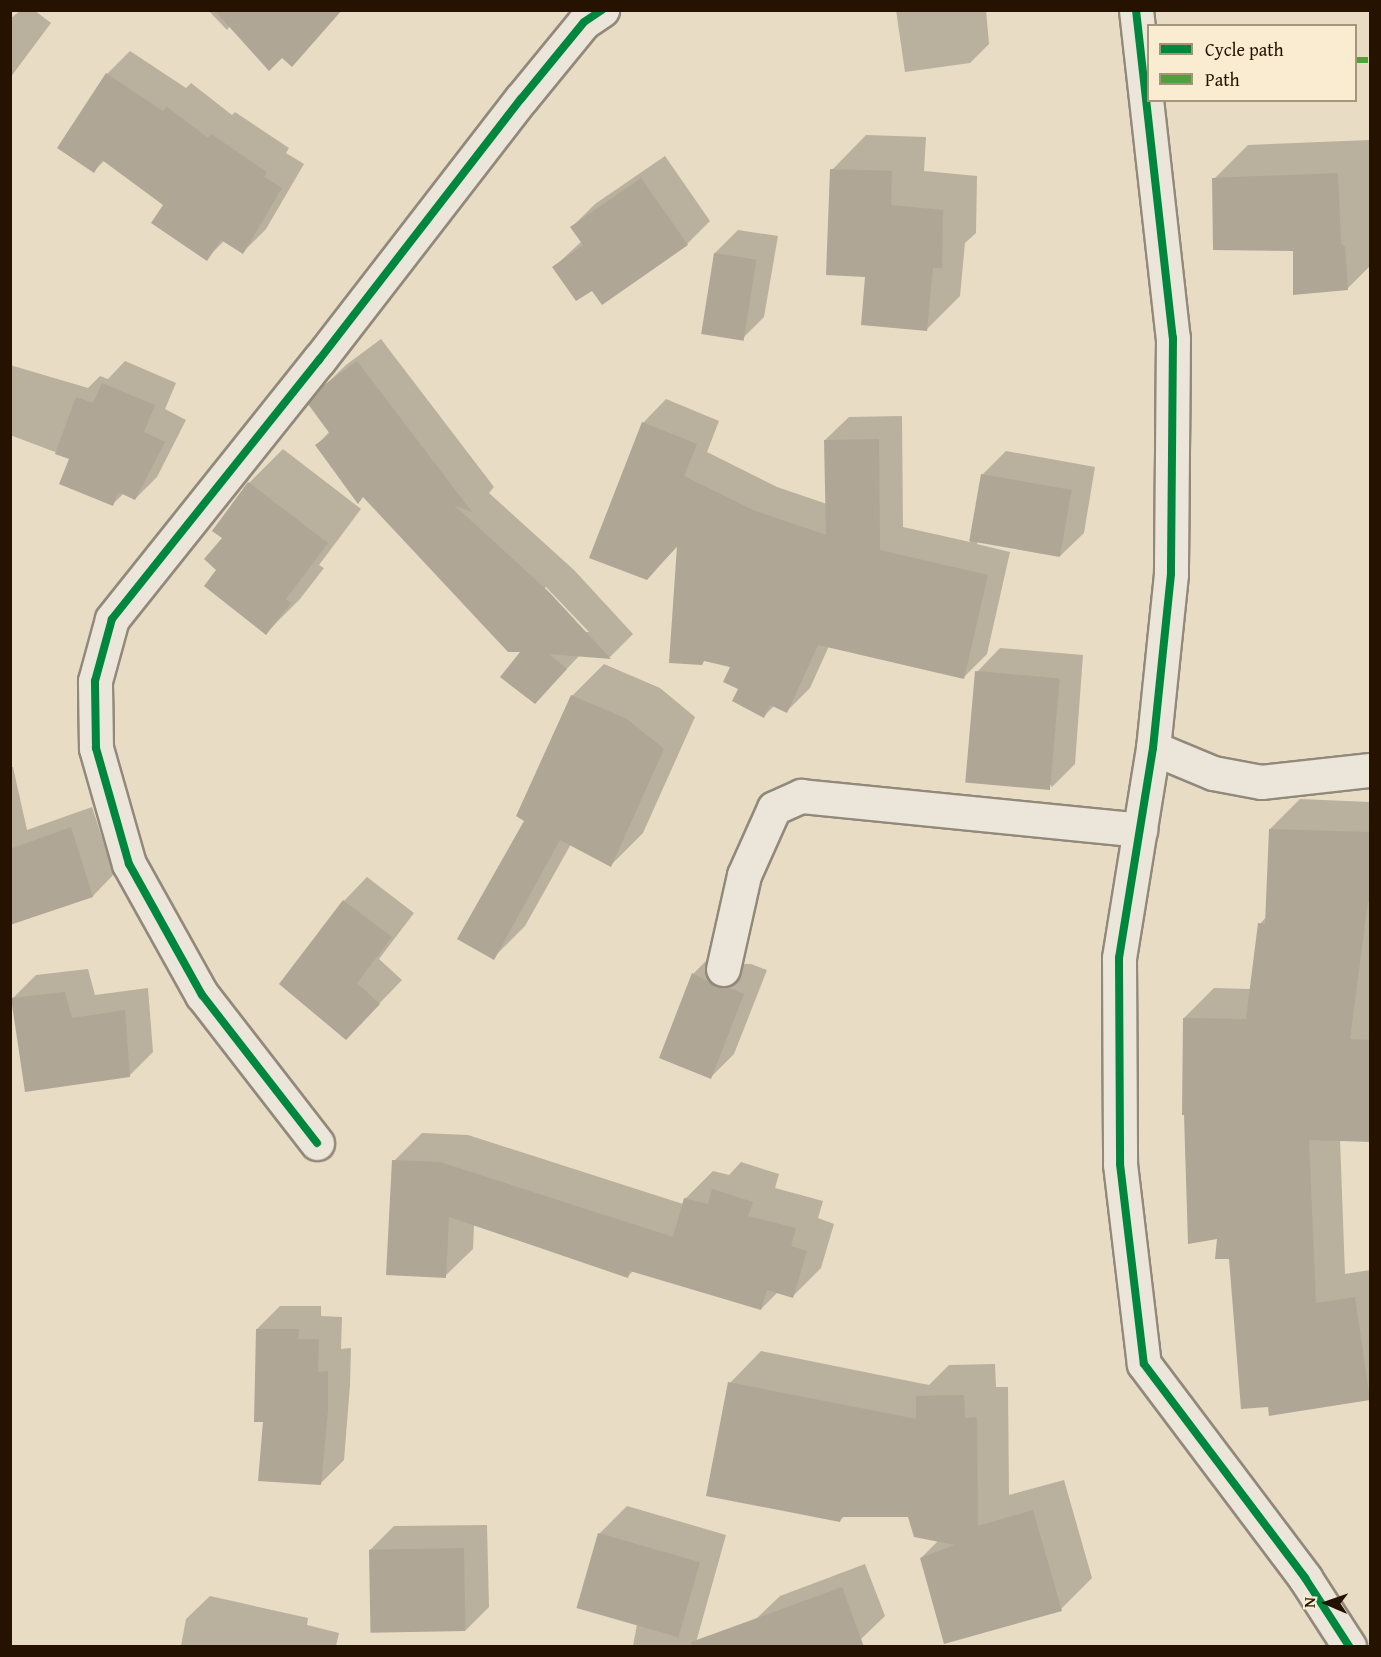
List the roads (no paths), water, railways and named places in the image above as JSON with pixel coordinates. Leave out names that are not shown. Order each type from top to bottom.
[{"type":"street","points":[[1136,10],[1173,338],[1172,574],[1153,748],[1119,958],[1119,1152],[1144,1364],[1305,1578],[1349,1647]]},
{"type":"street","points":[[317,1143],[202,995],[129,864],[96,748],[95,681],[112,619],[585,14]]},
{"type":"street","points":[[1153,748],[1213,772],[1261,782],[1371,770]]},
{"type":"street","points":[[723,969],[744,874],[774,808],[801,796],[1140,830]]}]
